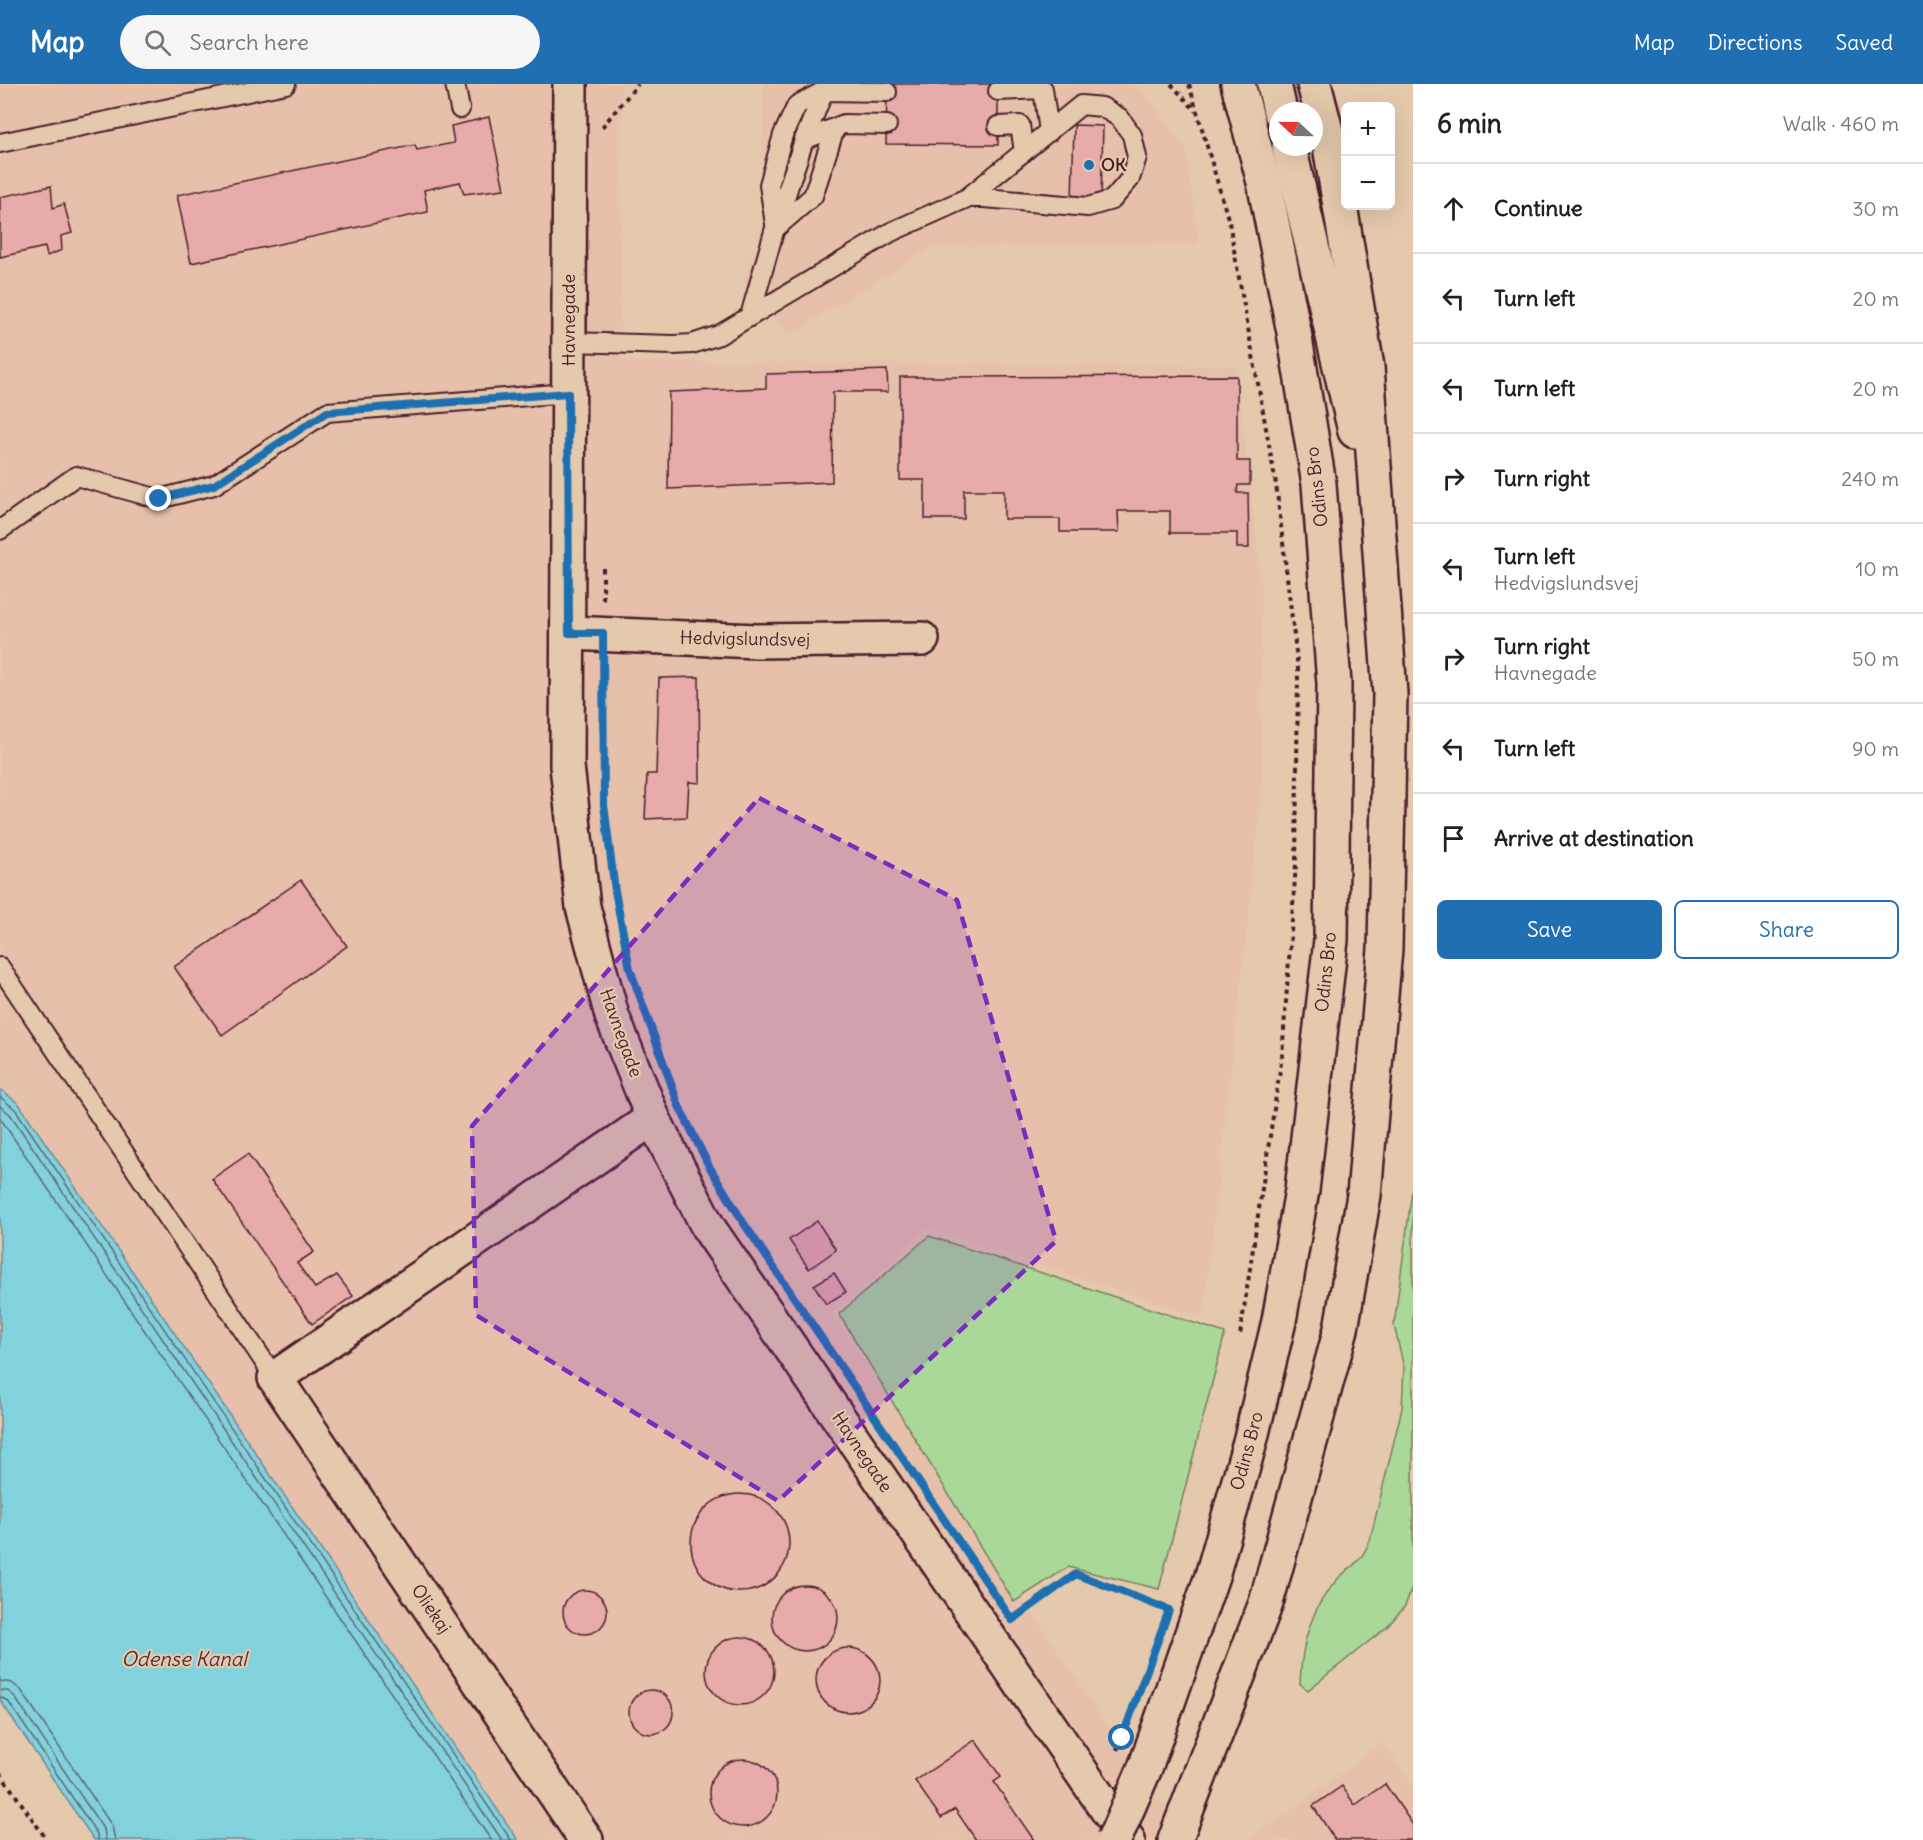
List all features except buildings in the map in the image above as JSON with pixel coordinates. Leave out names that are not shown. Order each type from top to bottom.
[{"type":"main road","name":"Havnegade","points":[[570,84],[567,766],[583,907],[612,1016],[653,1118],[708,1227],[1128,1840]]},
{"type":"main road","name":"Odins Bro","points":[[1114,1840],[1145,1768],[1212,1576],[1250,1442],[1279,1321],[1302,1190],[1331,940],[1334,684],[1319,484],[1274,228],[1238,84]]},
{"type":"main road","points":[[1274,84],[1278,102]]},
{"type":"main road","points":[[1179,1829],[1266,1603],[1341,1329],[1364,1195],[1385,949],[1390,694],[1366,367],[1330,146],[1314,84]]},
{"type":"main road","points":[[1291,156],[1377,526]]},
{"type":"main road","name":"Hedvigslundsvej","points":[[569,633],[757,641],[922,639]]},
{"type":"main road","points":[[275,1377],[653,1118]]},
{"type":"main road","name":"Oliekaj","points":[[275,1377],[586,1840]]},
{"type":"lane","points":[[0,143],[286,84]]},
{"type":"lane","points":[[455,84],[460,109]]},
{"type":"lane","points":[[998,91],[1043,89],[1049,132]]},
{"type":"lane","points":[[750,316],[775,228],[804,140],[824,91]]},
{"type":"lane","points":[[775,228],[769,185],[783,135],[797,105],[824,91],[887,92]]},
{"type":"lane","points":[[569,342],[673,345],[692,344],[719,335],[891,232],[967,198],[1081,105],[1102,107],[1120,118],[1132,135],[1137,157],[1130,179],[1112,200],[1088,207],[967,198]]},
{"type":"lane","points":[[804,140],[844,124],[886,125]]},
{"type":"lane","points":[[998,126],[1020,125],[1024,152]]},
{"type":"lane","points":[[775,228],[813,196],[835,128]]},
{"type":"lane","points":[[0,530],[76,476],[159,499],[214,485],[327,412],[568,393]]},
{"type":"lane","points":[[0,966],[275,1377]]},
{"type":"path","points":[[599,119],[599,131],[638,84]]},
{"type":"path","points":[[1171,84],[1199,114]]},
{"type":"path","points":[[1189,84],[1229,222],[1274,472],[1298,669],[1296,864],[1282,1056],[1239,1342]]},
{"type":"path","points":[[603,563],[604,793]]},
{"type":"path","points":[[1012,1620],[1076,1574],[1169,1610],[1173,1599]]},
{"type":"path","points":[[1122,1738],[1126,1727]]},
{"type":"path","points":[[0,1773],[47,1840]]},
{"type":"highlighted area","points":[[759,798],[957,900],[1056,1241],[778,1501],[476,1315],[472,1126]]},
{"type":"shaded area","points":[[0,84],[622,84],[620,361],[1236,366],[1261,578],[1261,806],[1203,1318],[928,1229],[833,1315],[1108,1726],[1188,1840],[518,1840],[19,1104],[0,1089]]},
{"type":"shaded area","points":[[764,84],[1130,84],[1140,88],[1186,148],[1199,244],[932,247],[790,335],[743,283],[762,227]]},
{"type":"shaded area","points":[[1382,1743],[1413,1784],[1413,1840],[1249,1840]]},
{"type":"green space","points":[[1413,1183],[1413,1585],[1405,1606],[1387,1627],[1308,1690],[1300,1684],[1302,1656],[1308,1630],[1326,1593],[1338,1578],[1359,1560],[1369,1542],[1402,1408],[1404,1368],[1394,1325]]},
{"type":"green space","points":[[929,1236],[1225,1333],[1159,1589],[1068,1567],[1014,1602],[839,1314]]},
{"type":"water","name":"Odense Kanal","points":[[0,1089],[19,1104],[518,1840],[94,1840],[0,1700]]},
{"type":"place","name":"OK","points":[[1089,165]]},
{"type":"route","points":[[159,499],[214,485],[327,412],[568,393],[569,633],[603,633],[604,805],[615,891],[630,969],[679,1106],[709,1166],[745,1225],[1012,1620],[1076,1574],[1169,1610],[1122,1738]]}]
